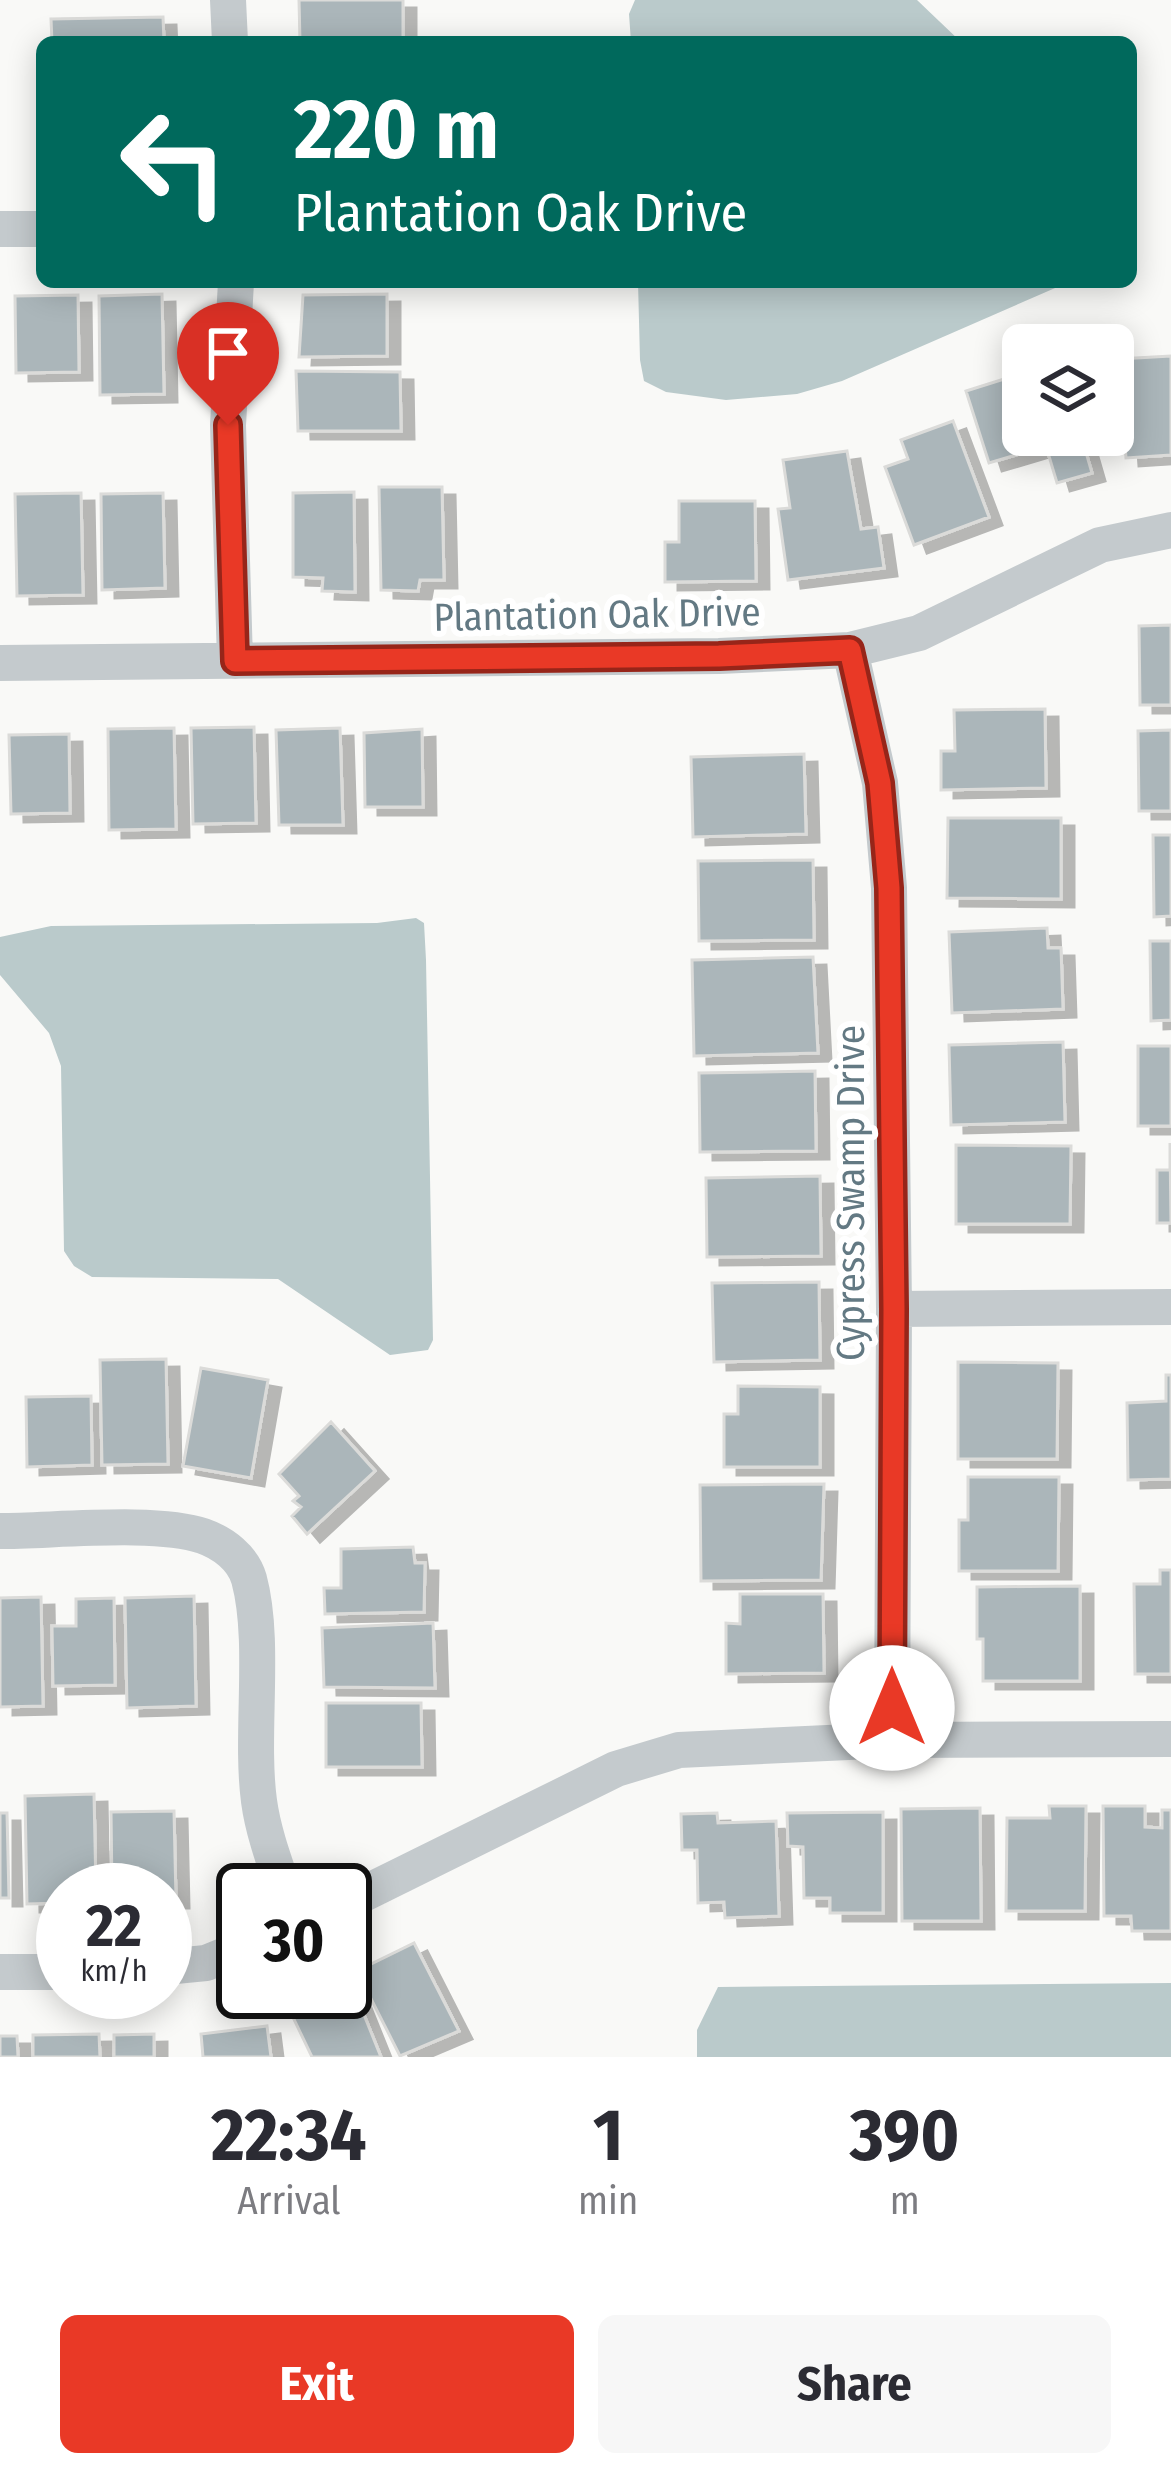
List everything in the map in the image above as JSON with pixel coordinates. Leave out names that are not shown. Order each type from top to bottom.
[{"type":"street","points":[[229,0],[230,36]]},
{"type":"street","points":[[0,229],[36,230]]},
{"type":"street","points":[[235,661],[228,425],[236,288]]},
{"type":"street","name":"Plantation Oak Drive","points":[[0,664],[719,656],[850,650],[919,633],[1100,545],[1171,530]]},
{"type":"street","name":"Cypress Swamp Drive","points":[[850,650],[880,783],[889,888],[892,1739]]},
{"type":"street","points":[[894,1309],[1171,1307]]},
{"type":"street","points":[[0,1531],[176,1529],[227,1548],[242,1564],[254,1616],[258,1797],[276,1863]]},
{"type":"street","points":[[372,1890],[616,1769],[710,1745],[892,1739],[1171,1739]]},
{"type":"street","points":[[0,1972],[36,1972]]},
{"type":"shaded area","points":[[635,0],[917,0],[955,36],[631,36],[629,14]]},
{"type":"shaded area","points":[[638,288],[1055,288],[842,381],[797,394],[726,400],[666,392],[644,381]]},
{"type":"shaded area","points":[[416,918],[424,923],[426,960],[433,1340],[428,1350],[390,1355],[278,1279],[92,1277],[74,1266],[64,1251],[61,1066],[49,1033],[0,975],[0,937],[51,926],[377,923]]},
{"type":"shaded area","points":[[1171,1983],[1171,2057],[697,2057],[697,2030],[718,1987]]},
{"type":"building","points":[[299,0],[403,0],[403,36],[300,36]]},
{"type":"building","points":[[163,17],[164,36],[52,36],[51,19]]},
{"type":"building","points":[[162,294],[164,394],[100,395],[99,296]]},
{"type":"building","points":[[387,294],[387,356],[299,357],[303,295]]},
{"type":"building","points":[[78,295],[79,372],[16,373],[15,296]]},
{"type":"building","points":[[1171,356],[1171,455],[1126,458],[1134,456],[1134,358]]},
{"type":"building","points":[[296,371],[400,372],[401,431],[298,431]]},
{"type":"building","points":[[1002,380],[1002,456],[1012,456],[989,463],[966,391]]},
{"type":"building","points":[[953,421],[989,517],[914,545],[885,467],[908,459],[901,440]]},
{"type":"building","points":[[847,451],[861,529],[878,527],[884,568],[788,580],[778,509],[790,508],[783,460]]},
{"type":"building","points":[[1049,456],[1087,456],[1092,473],[1057,483]]},
{"type":"building","points":[[379,487],[442,487],[444,580],[420,580],[418,591],[381,590]]},
{"type":"building","points":[[354,492],[355,592],[322,591],[323,578],[293,577],[293,493]]},
{"type":"building","points":[[81,493],[83,595],[17,596],[15,494]]},
{"type":"building","points":[[163,493],[165,588],[102,590],[101,494]]},
{"type":"building","points":[[679,501],[755,501],[756,581],[665,582],[665,542],[679,542]]},
{"type":"building","points":[[1171,625],[1171,705],[1140,705],[1139,626]]},
{"type":"building","points":[[1045,709],[1046,788],[941,790],[941,751],[955,751],[954,710]]},
{"type":"building","points":[[254,727],[256,823],[193,824],[191,728]]},
{"type":"building","points":[[174,728],[176,829],[109,830],[108,729]]},
{"type":"building","points":[[340,728],[343,825],[279,825],[276,730]]},
{"type":"building","points":[[422,729],[423,807],[365,807],[364,733]]},
{"type":"building","points":[[1171,730],[1171,811],[1139,811],[1138,731]]},
{"type":"building","points":[[69,734],[70,813],[11,814],[9,735]]},
{"type":"building","points":[[804,754],[806,834],[693,837],[691,757]]},
{"type":"building","points":[[948,818],[1061,818],[1061,899],[947,898]]},
{"type":"building","points":[[1153,835],[1171,835],[1171,916],[1154,917]]},
{"type":"building","points":[[813,860],[814,940],[699,941],[698,861]]},
{"type":"building","points":[[1047,928],[1048,948],[1061,948],[1063,1009],[952,1013],[949,932]]},
{"type":"building","points":[[1150,941],[1171,941],[1171,1020],[1151,1021]]},
{"type":"building","points":[[813,957],[818,1053],[694,1056],[692,960]]},
{"type":"building","points":[[1063,1042],[1065,1122],[951,1125],[949,1045]]},
{"type":"building","points":[[1138,1046],[1171,1046],[1171,1126],[1138,1126]]},
{"type":"building","points":[[815,1071],[816,1151],[700,1152],[699,1073]]},
{"type":"building","points":[[1170,1143],[1171,1223],[1157,1223],[1157,1170],[1170,1170]]},
{"type":"building","points":[[956,1145],[1071,1146],[1070,1224],[956,1224]]},
{"type":"building","points":[[820,1176],[821,1256],[707,1257],[706,1178]]},
{"type":"building","points":[[819,1282],[820,1360],[714,1362],[712,1283]]},
{"type":"building","points":[[166,1359],[168,1464],[102,1465],[100,1360]]},
{"type":"building","points":[[958,1362],[1058,1363],[1057,1459],[958,1459]]},
{"type":"building","points":[[201,1368],[268,1380],[251,1478],[183,1466]]},
{"type":"building","points":[[1166,1375],[1171,1375],[1171,1479],[1128,1480],[1127,1403],[1166,1401]]},
{"type":"building","points":[[738,1386],[820,1387],[820,1467],[724,1467],[724,1414],[738,1414]]},
{"type":"building","points":[[91,1396],[92,1465],[27,1467],[26,1397]]},
{"type":"building","points":[[331,1422],[375,1471],[307,1534],[292,1516],[301,1507],[293,1501],[299,1496],[279,1474]]},
{"type":"building","points":[[968,1477],[1059,1477],[1058,1571],[959,1571],[959,1520],[968,1520]]},
{"type":"building","points":[[824,1484],[821,1580],[701,1581],[700,1485]]},
{"type":"building","points":[[413,1547],[415,1563],[425,1563],[424,1612],[325,1614],[324,1588],[341,1588],[341,1549]]},
{"type":"building","points":[[1160,1570],[1171,1570],[1171,1674],[1135,1674],[1134,1584],[1160,1584]]},
{"type":"building","points":[[1080,1586],[1080,1681],[983,1681],[977,1587]]},
{"type":"building","points":[[740,1594],[823,1594],[824,1673],[726,1674],[726,1623],[740,1624]]},
{"type":"building","points":[[194,1596],[196,1706],[127,1708],[125,1598]]},
{"type":"building","points":[[41,1597],[43,1706],[0,1707],[0,1598]]},
{"type":"building","points":[[114,1598],[115,1685],[53,1686],[52,1626],[76,1626],[76,1599]]},
{"type":"building","points":[[433,1623],[435,1688],[324,1687],[322,1628]]},
{"type":"building","points":[[326,1703],[421,1703],[422,1767],[326,1767]]},
{"type":"building","points":[[94,1794],[95,1863],[36,1863],[36,1904],[27,1904],[25,1796]]},
{"type":"building","points":[[1049,1806],[1086,1806],[1085,1911],[1006,1911],[1007,1818],[1050,1818]]},
{"type":"building","points":[[1103,1806],[1145,1806],[1145,1827],[1162,1828],[1162,1810],[1171,1810],[1171,1931],[1132,1931],[1131,1916],[1104,1916]]},
{"type":"building","points":[[980,1808],[981,1921],[902,1921],[901,1809]]},
{"type":"building","points":[[174,1811],[175,1863],[112,1863],[111,1812]]},
{"type":"building","points":[[883,1812],[883,1913],[830,1913],[830,1898],[804,1898],[803,1847],[788,1846],[787,1813]]},
{"type":"building","points":[[0,1813],[7,1813],[9,1898],[0,1898]]},
{"type":"building","points":[[717,1813],[718,1823],[776,1821],[779,1916],[725,1918],[724,1902],[698,1903],[697,1850],[682,1850],[681,1814]]},
{"type":"building","points":[[414,1943],[459,2031],[400,2056],[372,2001],[372,1964]]},
{"type":"building","points":[[294,2019],[366,2019],[381,2057],[312,2057]]},
{"type":"building","points":[[267,2026],[271,2057],[203,2057],[201,2034]]},
{"type":"building","points":[[99,2034],[100,2057],[33,2057],[33,2035]]},
{"type":"building","points":[[154,2034],[154,2057],[114,2057],[114,2035]]},
{"type":"building","points":[[0,2036],[17,2036],[18,2057],[0,2057]]},
{"type":"route","points":[[228,425],[235,661],[719,656],[850,650],[880,783],[889,888],[892,1708]]}]
